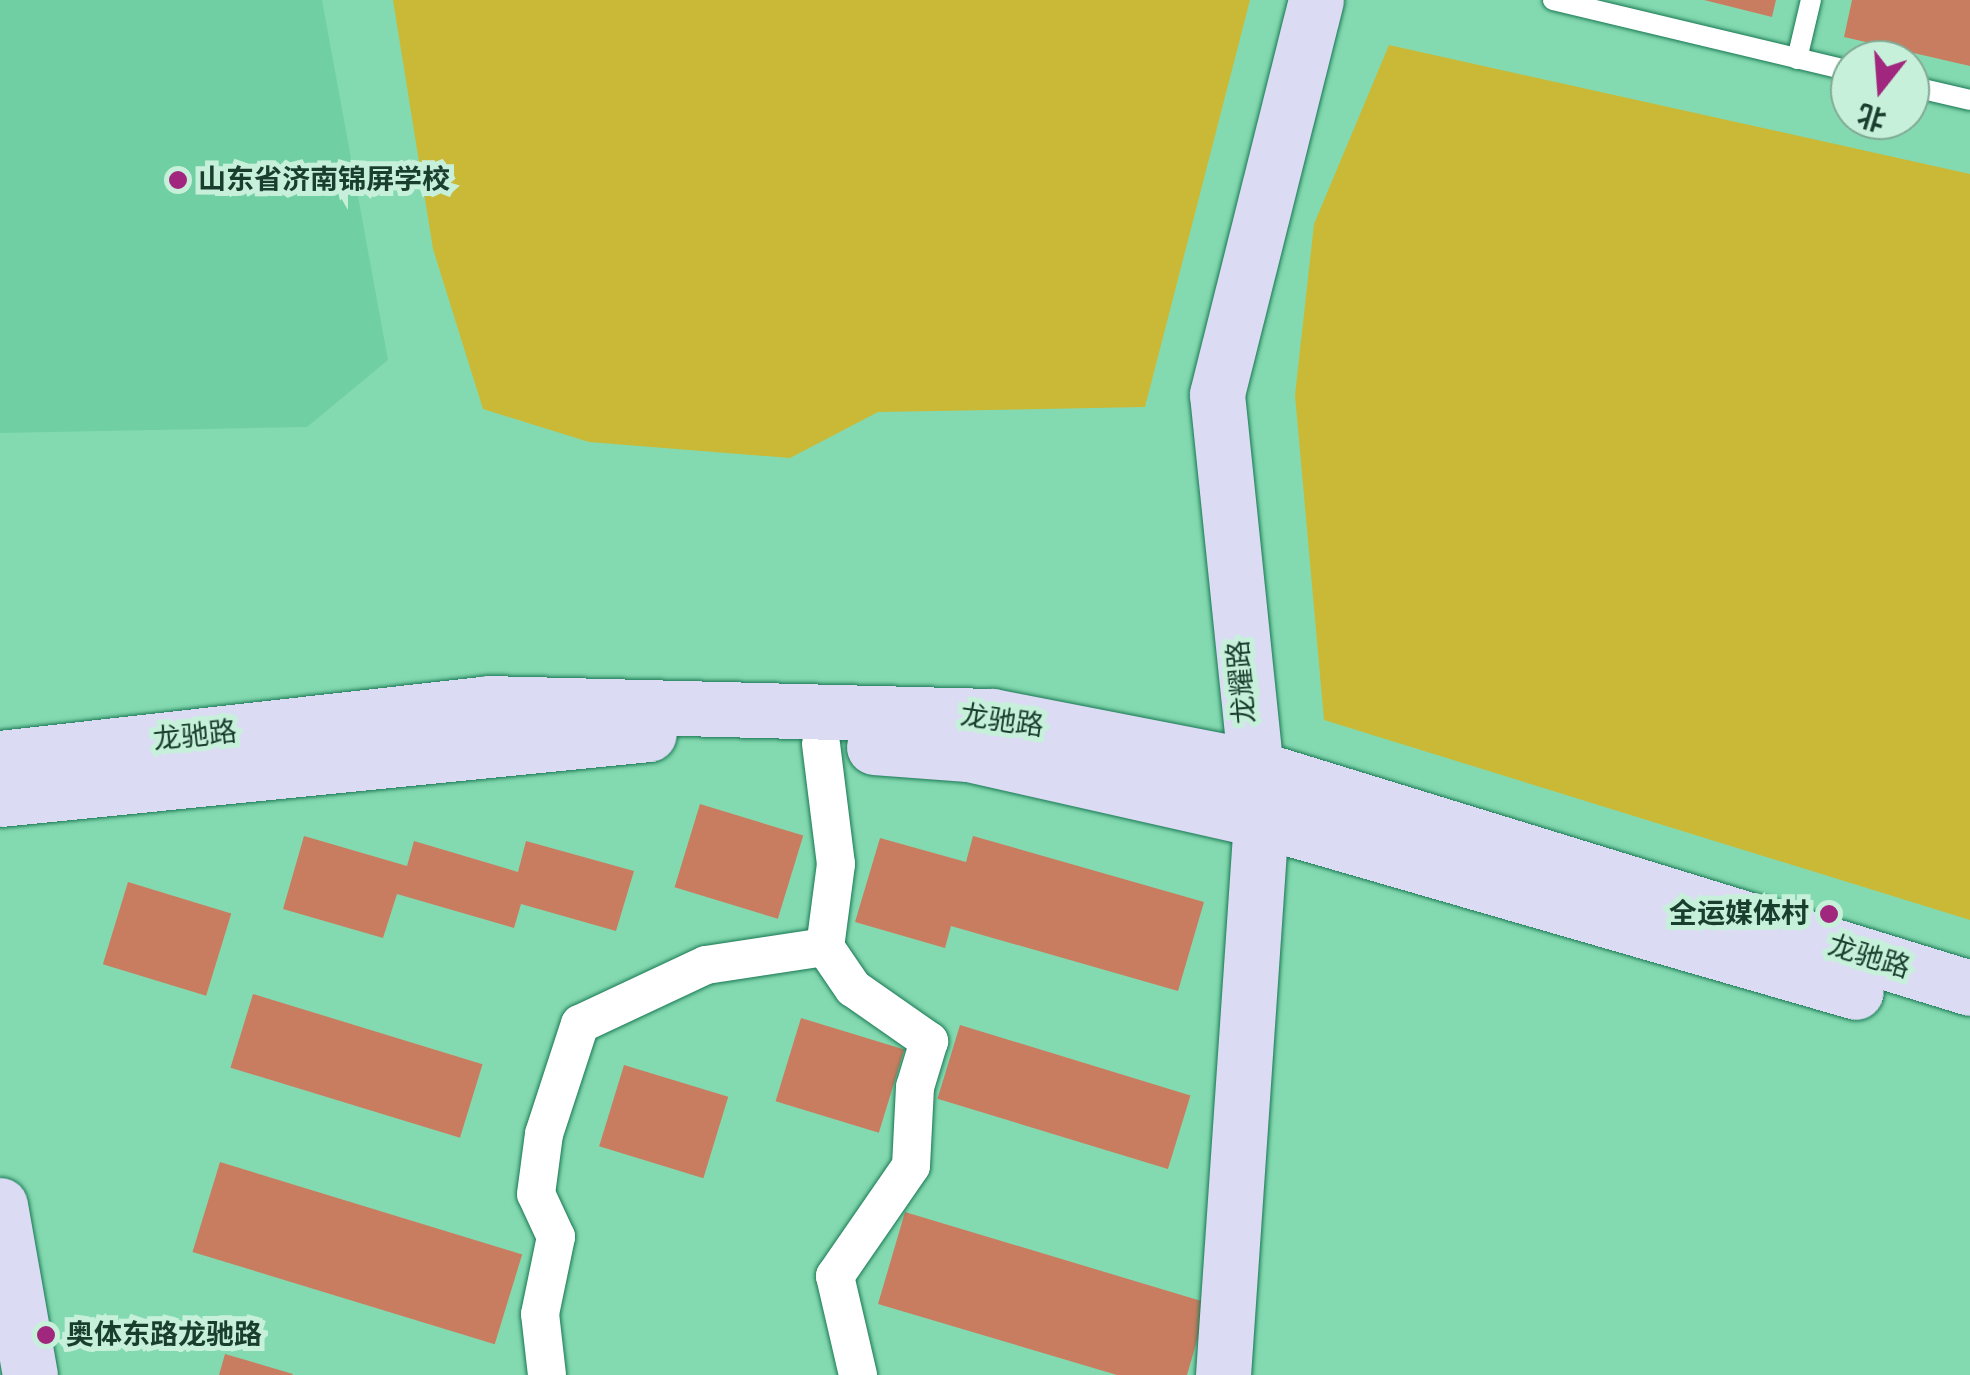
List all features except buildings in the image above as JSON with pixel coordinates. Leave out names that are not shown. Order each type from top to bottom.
[{"type":"main road","name":"龙耀路","points":[[1223,1375],[1261,820],[1248,766],[1218,394],[1316,0]]},
{"type":"main road","name":"龙驰路","points":[[0,758],[488,703],[718,703],[992,716],[1248,766],[1970,988]]},
{"type":"main road","name":"龙驰路","points":[[0,799],[660,733],[968,754],[1261,820],[1970,1025]]},
{"type":"main road","points":[[0,1205],[30,1375]]},
{"type":"street","points":[[821,744],[836,864],[825,946],[852,988],[929,1041],[915,1088],[911,1166],[835,1276],[858,1375]]},
{"type":"street","points":[[548,1375],[540,1314],[556,1238],[536,1194],[544,1134],[580,1024],[706,966],[825,946]]},
{"type":"lane","points":[[1554,0],[1830,67]]},
{"type":"lane","points":[[1797,59],[1811,0]]},
{"type":"lane","points":[[1930,91],[1970,100]]},
{"type":"shaded area","name":"山东省济南锦屏学校","points":[[0,0],[322,0],[388,360],[307,427],[0,433]]},
{"type":"shaded area","points":[[393,0],[1250,0],[1145,407],[878,412],[790,458],[589,442],[483,409],[433,249]]},
{"type":"shaded area","points":[[1389,45],[1970,174],[1970,920],[1324,720],[1295,395],[1314,224]]},
{"type":"place","name":"山东省济南锦屏学校","points":[[178,180]]},
{"type":"place","name":"全运媒体村","points":[[1829,914]]},
{"type":"place","name":"奥体东路龙驰路","points":[[46,1335]]}]
